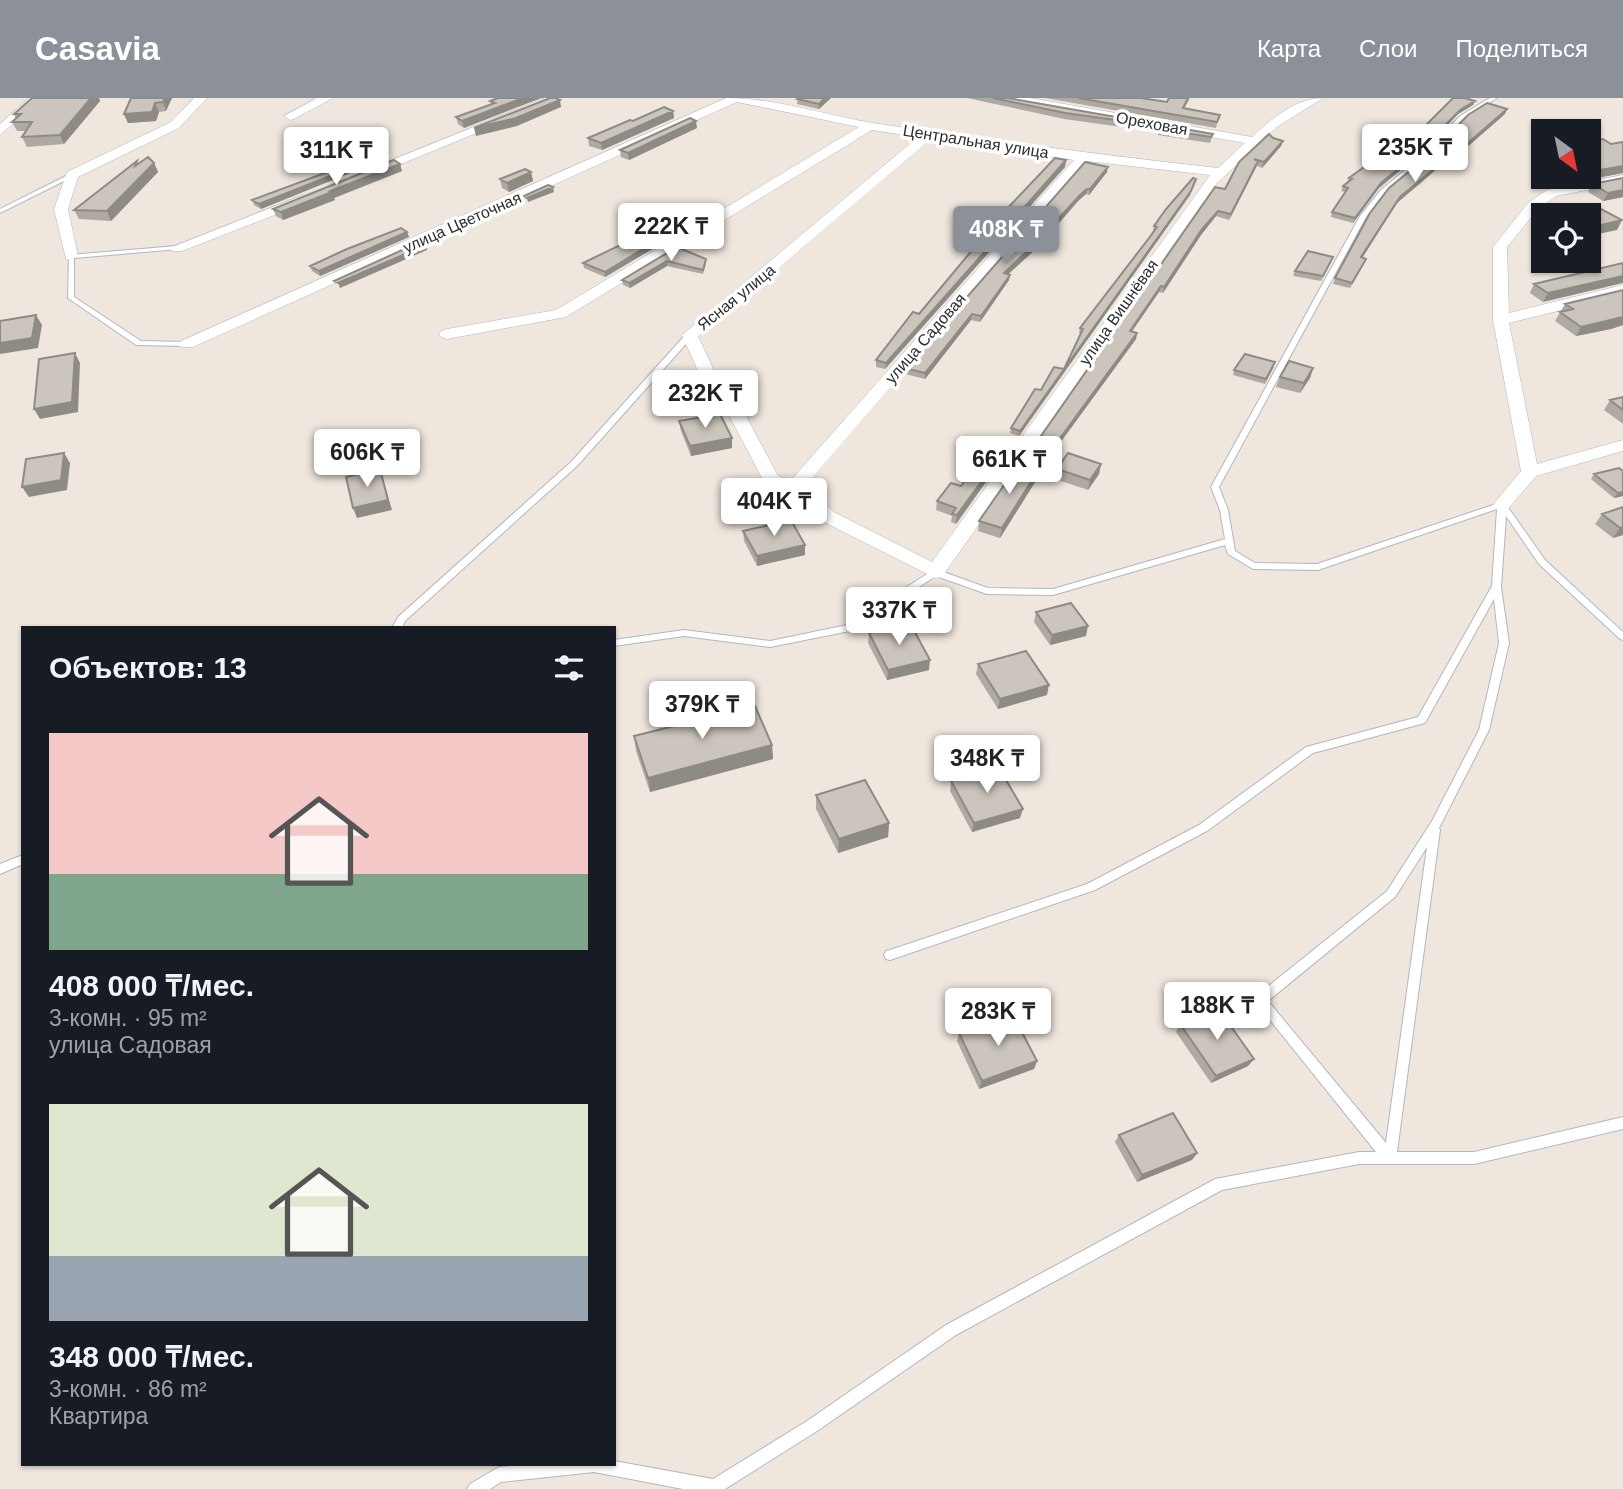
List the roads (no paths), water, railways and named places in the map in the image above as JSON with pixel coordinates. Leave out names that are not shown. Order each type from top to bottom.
[{"type":"street","points":[[0,131],[36,98]]},
{"type":"street","points":[[71,256],[61,209],[72,175],[175,125],[201,98]]},
{"type":"street","points":[[290,116],[327,98]]},
{"type":"street","points":[[352,179],[556,98]]},
{"type":"street","name":"Центральная улица","points":[[736,98],[870,126],[930,132],[1083,158],[1219,173]]},
{"type":"street","name":"улица Цветочная","points":[[187,344],[736,98]]},
{"type":"street","name":"Ореховая","points":[[1009,98],[1254,141]]},
{"type":"street","name":"улица Вишнёвая","points":[[935,572],[1212,180],[1273,124],[1317,98]]},
{"type":"street","points":[[447,334],[561,314],[870,126]]},
{"type":"street","name":"Ясная улица","points":[[930,132],[690,335],[715,391],[727,395],[771,480],[795,487],[827,516],[935,572]]},
{"type":"street","name":"улица Садовая","points":[[795,487],[1083,158]]},
{"type":"street","points":[[1530,472],[1501,320],[1500,247],[1533,206],[1552,193],[1623,179]]},
{"type":"street","points":[[177,248],[314,194]]},
{"type":"street","points":[[1501,320],[1623,290]]},
{"type":"street","points":[[1502,506],[1530,472],[1623,445]]},
{"type":"lane","points":[[1494,98],[1462,117],[1423,158],[1383,191],[1363,216],[1215,487],[1224,510],[1231,552],[1253,566],[1318,567],[1502,506]]},
{"type":"lane","points":[[0,211],[72,175]]},
{"type":"lane","points":[[177,248],[71,256],[71,298],[139,343],[187,344]]},
{"type":"lane","points":[[398,626],[401,619],[574,464],[690,335]]},
{"type":"lane","points":[[1390,1158],[1260,1000],[1391,894],[1436,824],[1484,730],[1504,643],[1497,586],[1502,506]]},
{"type":"lane","points":[[1502,506],[1542,562],[1623,637]]},
{"type":"lane","points":[[616,643],[684,633],[770,644],[850,628],[935,572],[987,591],[1053,592],[1229,541]]},
{"type":"lane","points":[[890,955],[1091,887],[1203,828],[1310,750],[1421,720],[1497,586]]},
{"type":"lane","points":[[1390,1158],[1436,824]]},
{"type":"lane","points":[[0,869],[21,860]]},
{"type":"lane","points":[[599,1466],[714,1487],[812,1426],[951,1330],[1220,1184],[1359,1158],[1474,1157],[1623,1123]]},
{"type":"lane","points":[[475,1489],[499,1475],[584,1466]]}]
